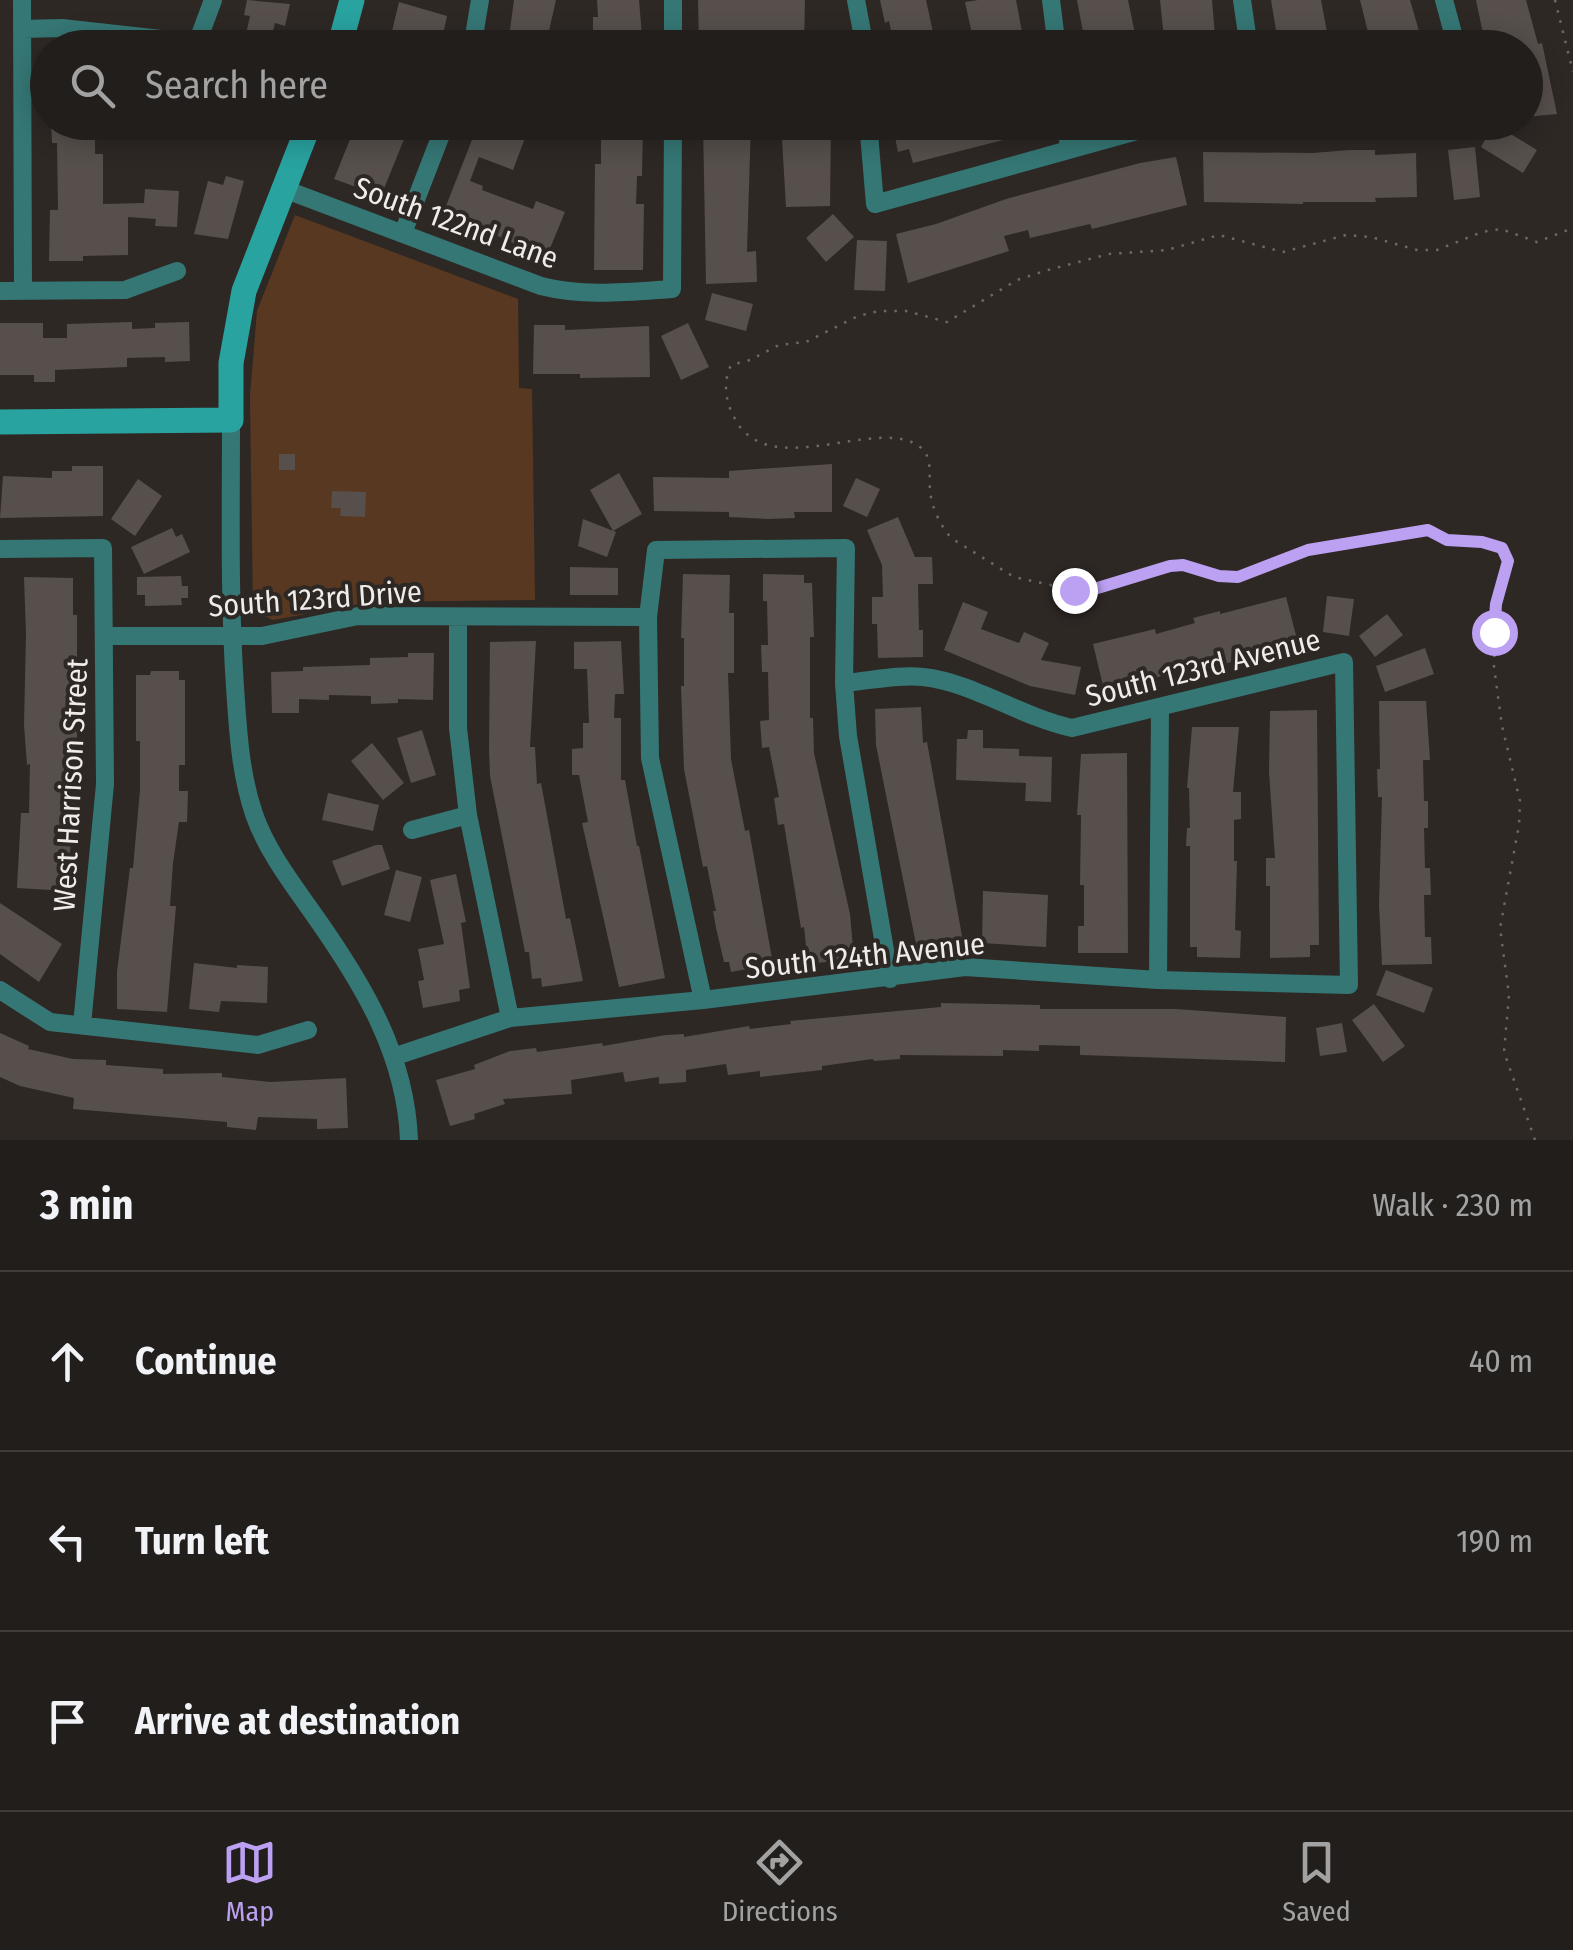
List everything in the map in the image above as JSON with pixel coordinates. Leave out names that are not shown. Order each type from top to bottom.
[{"type":"street","points":[[22,0],[24,291]]},
{"type":"street","points":[[202,30],[213,0]]},
{"type":"street","points":[[344,30],[352,0]]},
{"type":"street","points":[[475,30],[480,0]]},
{"type":"street","points":[[673,0],[673,30]]},
{"type":"street","points":[[856,0],[862,30]]},
{"type":"street","points":[[1050,0],[1054,30]]},
{"type":"street","points":[[1242,0],[1246,30]]},
{"type":"street","points":[[1444,0],[1452,30]]},
{"type":"street","points":[[22,28],[80,30]]},
{"type":"street","points":[[303,140],[240,309],[231,363],[232,635],[240,755],[255,816],[282,870],[375,1010],[408,1109],[409,1140]]},
{"type":"street","points":[[403,232],[439,140]]},
{"type":"street","name":"South 122nd Lane","points":[[284,188],[563,291],[672,289],[673,140]]},
{"type":"street","points":[[869,140],[874,204],[1100,140]]},
{"type":"street","points":[[1068,140],[1069,148]]},
{"type":"street","points":[[0,291],[124,290],[177,271]]},
{"type":"street","points":[[0,422],[231,420]]},
{"type":"street","name":"West Harrison Street","points":[[0,549],[103,548],[105,784],[82,1025]]},
{"type":"street","points":[[703,1000],[650,758],[648,617],[656,550],[846,548],[844,683],[848,736],[890,979]]},
{"type":"street","name":"South 123rd Drive","points":[[106,636],[262,636],[358,616],[648,617]]},
{"type":"street","points":[[458,617],[458,728],[468,815],[510,1018]]},
{"type":"street","name":"South 123rd Avenue","points":[[844,683],[919,676],[945,681],[1040,721],[1072,728],[1344,662],[1349,985]]},
{"type":"street","points":[[1158,980],[1160,709]]},
{"type":"street","points":[[412,830],[468,815]]},
{"type":"street","name":"South 124th Avenue","points":[[393,1057],[510,1018],[703,1000],[965,968],[1158,980],[1349,985]]},
{"type":"street","points":[[0,990],[50,1022],[258,1045],[308,1030]]},
{"type":"path","points":[[1555,0],[1573,72]]},
{"type":"path","points":[[1535,1140],[1504,1052],[1509,995],[1500,928],[1520,801],[1502,726],[1494,667],[1496,604],[1508,561],[1502,548],[1482,542],[1447,540],[1428,530],[1308,550],[1238,577],[1219,576],[1183,565],[1091,590],[1058,588],[1014,577],[951,538],[931,499],[929,458],[923,448],[913,442],[889,439],[793,447],[766,445],[749,438],[738,426],[726,394],[726,376],[732,365],[779,346],[806,342],[858,316],[906,311],[948,322],[1017,280],[1109,254],[1168,250],[1218,235],[1283,252],[1346,235],[1417,250],[1437,250],[1482,232],[1501,229],[1537,242],[1573,228]]},
{"type":"shaded area","points":[[295,215],[518,299],[519,388],[532,389],[535,600],[370,602],[273,620],[253,610],[250,396],[257,311]]},
{"type":"building","points":[[247,0],[290,4],[285,26],[275,23],[273,30],[247,30],[250,16],[244,15]]},
{"type":"building","points":[[514,0],[556,0],[549,30],[510,30]]},
{"type":"building","points":[[597,0],[639,0],[642,30],[593,30],[593,17],[598,17]]},
{"type":"building","points":[[698,0],[805,0],[804,30],[699,30]]},
{"type":"building","points":[[880,0],[926,0],[933,30],[891,30],[889,21],[885,23]]},
{"type":"building","points":[[1016,0],[1022,30],[971,30],[965,2]]},
{"type":"building","points":[[1077,0],[1128,0],[1134,30],[1083,30]]},
{"type":"building","points":[[1160,0],[1212,0],[1214,30],[1163,30]]},
{"type":"building","points":[[1271,0],[1321,0],[1327,30],[1276,30]]},
{"type":"building","points":[[1360,0],[1410,0],[1419,30],[1368,30]]},
{"type":"building","points":[[1476,0],[1526,0],[1534,30],[1482,30]]},
{"type":"building","points":[[399,2],[447,16],[444,30],[392,30]]},
{"type":"building","points":[[1543,48],[1557,114],[1543,115]]},
{"type":"building","points":[[52,140],[95,140],[95,154],[103,154],[103,204],[144,203],[145,189],[179,191],[177,227],[155,226],[156,219],[128,217],[128,255],[49,261],[50,210],[58,210],[57,143]]},
{"type":"building","points":[[350,140],[404,140],[381,196],[334,179]]},
{"type":"building","points":[[472,140],[524,140],[513,170],[479,157],[470,181],[483,186],[482,190],[533,209],[536,201],[565,212],[546,258],[444,211]]},
{"type":"building","points":[[601,140],[643,140],[642,176],[637,176],[636,204],[644,204],[643,270],[594,270],[595,164],[601,164]]},
{"type":"building","points":[[703,140],[750,140],[747,252],[756,251],[757,282],[706,284]]},
{"type":"building","points":[[782,140],[831,140],[830,206],[786,207]]},
{"type":"building","points":[[896,140],[1003,140],[913,163],[909,149],[898,152]]},
{"type":"building","points":[[1485,140],[1520,140],[1537,150],[1523,173],[1481,147]]},
{"type":"building","points":[[1475,147],[1480,197],[1454,200],[1448,150]]},
{"type":"building","points":[[1375,150],[1375,155],[1416,153],[1417,197],[1303,204],[1204,202],[1203,152]]},
{"type":"building","points":[[1176,157],[1187,205],[1092,229],[1090,224],[1030,238],[1028,230],[1004,236],[1009,251],[908,283],[896,234],[1006,199]]},
{"type":"building","points":[[226,176],[244,181],[228,239],[194,234],[208,181],[223,185]]},
{"type":"building","points":[[833,214],[854,237],[826,262],[806,238]]},
{"type":"building","points":[[857,240],[887,241],[885,291],[854,290]]},
{"type":"building","points":[[712,293],[753,304],[746,331],[705,320]]},
{"type":"building","points":[[132,322],[132,329],[155,328],[155,323],[189,322],[190,361],[127,358],[127,367],[55,370],[55,382],[34,382],[34,375],[0,375],[0,323],[43,323],[43,338],[67,338],[67,324]]},
{"type":"building","points":[[688,323],[709,367],[681,380],[661,336]]},
{"type":"building","points":[[534,325],[565,325],[565,330],[649,326],[650,377],[533,374]]},
{"type":"building","points":[[279,454],[295,454],[295,470],[279,470]]},
{"type":"building","points":[[832,464],[832,512],[794,512],[795,518],[768,519],[729,517],[729,512],[654,511],[653,477],[729,478],[729,471]]},
{"type":"building","points":[[72,466],[103,466],[103,516],[0,518],[3,476],[52,478],[52,471],[72,471]]},
{"type":"building","points":[[619,473],[642,514],[613,531],[590,490]]},
{"type":"building","points":[[856,478],[880,489],[867,517],[843,506]]},
{"type":"building","points":[[138,479],[162,496],[135,536],[111,519]]},
{"type":"building","points":[[332,491],[366,492],[365,517],[340,516],[341,508],[331,508]]},
{"type":"building","points":[[898,517],[915,557],[932,557],[933,584],[918,584],[923,657],[878,658],[872,597],[883,597],[882,565],[867,530]]},
{"type":"building","points":[[583,519],[616,532],[607,557],[578,546]]},
{"type":"building","points":[[172,528],[176,537],[182,534],[190,552],[144,574],[131,547]]},
{"type":"building","points":[[570,567],[618,568],[618,595],[570,595]]},
{"type":"building","points":[[683,574],[730,575],[729,613],[734,613],[734,673],[728,673],[731,759],[745,831],[749,830],[773,964],[731,972],[729,962],[724,962],[716,928],[707,866],[703,867],[684,769]]},
{"type":"building","points":[[763,574],[804,575],[804,583],[812,583],[810,718],[814,753],[850,914],[854,959],[808,964],[784,824],[778,825],[774,798],[779,797],[769,747],[762,748],[760,721],[769,720],[768,672],[762,672],[761,645],[768,645]]},
{"type":"building","points":[[181,576],[182,586],[188,586],[188,598],[181,598],[182,605],[145,606],[145,595],[137,595],[137,577]]},
{"type":"building","points":[[24,577],[73,578],[73,615],[77,615],[77,764],[67,891],[17,888],[21,813],[29,813],[30,764],[27,765],[24,725]]},
{"type":"building","points":[[1327,596],[1354,599],[1349,636],[1323,632]]},
{"type":"building","points":[[1286,597],[1298,643],[1182,676],[1180,670],[1105,694],[1093,644],[1155,629],[1156,634],[1195,623],[1193,618]]},
{"type":"building","points":[[963,602],[988,612],[981,629],[1019,643],[1024,632],[1049,643],[1041,660],[1081,667],[1075,695],[1030,686],[944,650]]},
{"type":"building","points":[[1387,614],[1403,635],[1375,657],[1359,636]]},
{"type":"building","points":[[536,641],[530,747],[535,747],[537,784],[541,783],[566,919],[570,918],[583,981],[542,987],[541,978],[532,979],[529,952],[525,952],[490,776],[489,749],[490,642]]},
{"type":"building","points":[[621,641],[624,694],[615,694],[614,718],[621,718],[621,780],[625,780],[665,978],[619,987],[582,823],[588,822],[579,775],[572,775],[572,749],[583,748],[583,723],[589,723],[587,669],[574,669],[574,642]]},
{"type":"building","points":[[1425,648],[1434,674],[1385,692],[1376,666]]},
{"type":"building","points":[[408,653],[434,653],[433,700],[398,699],[398,703],[371,704],[371,696],[329,695],[329,700],[299,699],[299,713],[272,713],[271,672],[370,665],[370,658],[408,657]]},
{"type":"building","points":[[151,671],[179,671],[179,680],[185,680],[185,765],[179,765],[179,791],[188,791],[187,822],[179,822],[173,863],[170,906],[176,906],[167,1012],[117,1009],[117,972],[140,790],[136,675],[150,675]]},
{"type":"building","points":[[1379,701],[1426,701],[1430,760],[1423,760],[1424,801],[1428,801],[1425,868],[1430,868],[1431,895],[1424,895],[1425,937],[1431,937],[1432,964],[1382,965]]},
{"type":"building","points":[[921,707],[923,743],[927,742],[964,947],[918,954],[876,745],[875,709]]},
{"type":"building","points":[[1317,710],[1319,945],[1310,945],[1310,957],[1270,958],[1266,858],[1275,858],[1269,772],[1270,711]]},
{"type":"building","points":[[1192,727],[1239,727],[1233,792],[1241,792],[1241,819],[1234,820],[1235,930],[1241,931],[1240,958],[1197,957],[1197,947],[1190,947],[1190,846],[1186,846],[1190,828],[1187,788]]},
{"type":"building","points":[[422,730],[436,775],[411,783],[397,738]]},
{"type":"building","points":[[968,730],[983,730],[983,748],[1019,749],[1019,756],[1052,757],[1051,802],[1025,801],[1026,783],[956,780],[957,739],[967,739]]},
{"type":"building","points":[[372,743],[404,783],[383,800],[351,761]]},
{"type":"building","points":[[1127,753],[1128,953],[1078,953],[1078,926],[1084,926],[1081,815],[1077,815],[1081,754]]},
{"type":"building","points":[[328,793],[379,805],[373,831],[322,820]]},
{"type":"building","points":[[382,845],[390,869],[342,886],[332,861]]},
{"type":"building","points":[[396,870],[422,877],[410,922],[384,915]]},
{"type":"building","points":[[456,874],[466,922],[461,923],[470,988],[459,990],[460,1001],[423,1008],[418,981],[424,980],[418,949],[444,944],[430,880]]},
{"type":"building","points":[[983,891],[1048,895],[1046,947],[982,943]]},
{"type":"building","points":[[0,903],[62,944],[39,982],[0,954]]},
{"type":"building","points":[[194,963],[268,967],[267,1003],[221,1001],[219,1012],[189,1009]]},
{"type":"building","points":[[1386,970],[1433,988],[1424,1013],[1376,995]]},
{"type":"building","points":[[941,1003],[1040,1005],[1040,1009],[1176,1009],[1286,1017],[1285,1062],[1080,1055],[1080,1046],[1039,1045],[1039,1051],[1003,1050],[1003,1056],[900,1055],[900,1059],[873,1059],[760,1077],[760,1071],[728,1075],[726,1064],[686,1070],[686,1082],[659,1084],[659,1077],[625,1082],[623,1072],[571,1080],[572,1094],[503,1099],[505,1104],[450,1126],[436,1080],[475,1069],[474,1065],[510,1051],[536,1048],[537,1052],[602,1043],[603,1046],[666,1035],[684,1037],[749,1026],[750,1029],[791,1024],[790,1021],[941,1007]]},
{"type":"building","points":[[1374,1004],[1405,1046],[1383,1062],[1352,1020]]},
{"type":"building","points":[[1342,1023],[1347,1052],[1320,1056],[1316,1028]]},
{"type":"building","points":[[0,1033],[29,1046],[28,1049],[73,1059],[106,1060],[106,1065],[163,1069],[163,1074],[222,1073],[222,1077],[270,1082],[346,1078],[348,1128],[317,1129],[317,1119],[258,1117],[256,1130],[227,1127],[227,1122],[73,1109],[74,1098],[20,1086],[0,1077]]},
{"type":"route","points":[[1074,590],[1091,590],[1170,566],[1183,565],[1219,576],[1238,577],[1308,550],[1428,530],[1447,540],[1482,542],[1502,548],[1508,561],[1496,604],[1494,632]]}]
